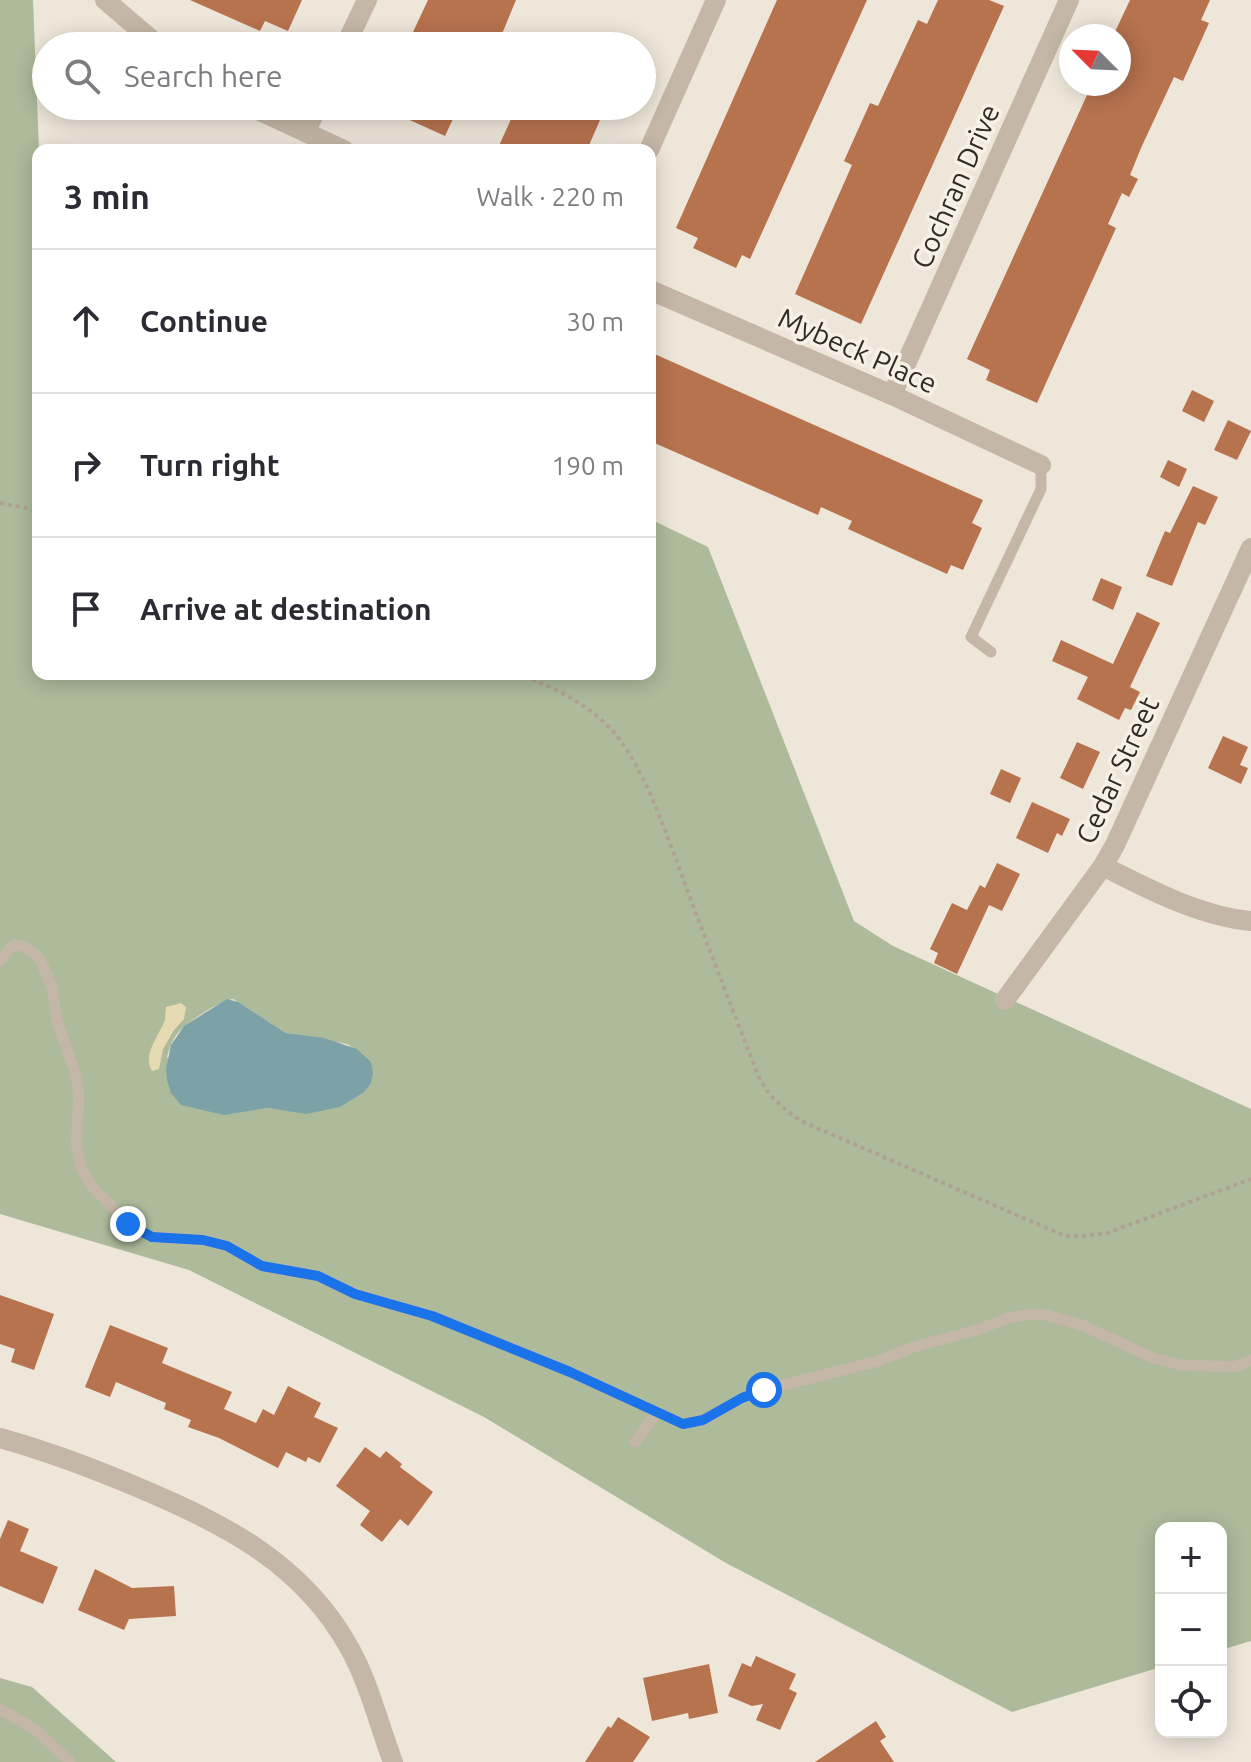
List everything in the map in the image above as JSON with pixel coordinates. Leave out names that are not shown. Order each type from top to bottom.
[{"type":"street","points":[[105,0],[143,32]]},
{"type":"street","points":[[352,32],[367,0]]},
{"type":"street","points":[[652,144],[716,0]]},
{"type":"street","name":"Cochran Drive","points":[[892,395],[1069,0]]},
{"type":"street","points":[[279,120],[331,144]]},
{"type":"street","points":[[305,132],[311,120]]},
{"type":"street","name":"Mybeck Place","points":[[656,293],[892,395],[1041,465]]},
{"type":"street","name":"Cedar Street","points":[[1005,1000],[1115,845],[1251,548]]},
{"type":"street","points":[[1103,866],[1150,890],[1192,906],[1251,921]]},
{"type":"street","points":[[0,1438],[116,1478],[203,1515],[237,1534],[280,1565],[328,1617],[350,1649],[393,1762]]},
{"type":"lane","points":[[991,652],[971,637],[1041,489],[1041,465]]},
{"type":"lane","points":[[0,961],[15,945],[23,946],[37,956],[44,968],[76,1076],[79,1096],[76,1144],[82,1170],[94,1189],[135,1229],[152,1237],[203,1240],[227,1246],[262,1266],[318,1276],[355,1294],[432,1316],[570,1372],[683,1424],[693,1424],[752,1393],[878,1361],[1008,1318],[1030,1314],[1047,1315],[1084,1326],[1153,1358],[1181,1365],[1235,1367],[1251,1360]]},
{"type":"lane","points":[[635,1442],[657,1413]]},
{"type":"lane","points":[[0,1709],[37,1731],[70,1762]]},
{"type":"path","points":[[0,503],[32,509]]},
{"type":"path","points":[[536,680],[585,706],[608,725],[630,754],[661,820],[758,1075],[765,1090],[782,1108],[801,1121],[1065,1236],[1107,1233],[1251,1179]]},
{"type":"green space","points":[[0,0],[33,0],[32,120],[38,120],[39,144],[32,144],[32,680],[656,680],[656,522],[708,547],[854,921],[893,946],[1251,1109],[1251,1641],[1227,1648],[1227,1522],[1155,1522],[1155,1669],[1012,1712],[726,1563],[484,1417],[189,1270],[0,1214]],"holes":[[[233,999],[286,1033],[347,1044],[364,1055],[285,1110],[268,1108],[229,1114],[167,1057],[174,1038],[182,1028],[212,1008]]]},
{"type":"green space","points":[[0,1678],[32,1687],[116,1762],[0,1762]]},
{"type":"sand","points":[[181,1003],[186,1007],[184,1019],[163,1049],[159,1069],[152,1071],[150,1052],[165,1020],[166,1007]]},
{"type":"water","points":[[227,999],[238,1002],[286,1033],[324,1038],[357,1049],[371,1062],[371,1083],[364,1092],[340,1107],[306,1114],[268,1108],[224,1115],[181,1105],[171,1093],[167,1080],[171,1045],[184,1026]]},
{"type":"building","points":[[190,0],[302,0],[288,31],[265,21],[260,31]]},
{"type":"building","points":[[428,0],[516,0],[503,32],[413,32]]},
{"type":"building","points":[[777,0],[867,0],[750,259],[742,255],[736,268],[693,248],[698,238],[676,228]]},
{"type":"building","points":[[938,0],[989,0],[1004,6],[861,324],[795,294],[852,165],[844,161],[870,103],[878,106],[918,20],[927,24]]},
{"type":"building","points":[[1130,0],[1210,0],[1201,20],[1209,23],[1183,81],[1174,77],[1141,148],[1130,175],[1138,179],[1129,197],[1122,193],[1108,224],[1116,228],[1037,403],[986,380],[990,370],[967,359],[1087,96],[1131,96],[1131,24],[1119,24]]},
{"type":"building","points":[[410,120],[452,120],[445,136]]},
{"type":"building","points":[[511,120],[600,120],[590,144],[500,144]]},
{"type":"building","points":[[656,355],[983,500],[972,523],[982,528],[963,570],[951,565],[947,574],[848,529],[852,521],[821,507],[818,515],[656,444]]},
{"type":"building","points":[[1192,390],[1214,401],[1204,422],[1182,411]]},
{"type":"building","points":[[1228,420],[1251,431],[1237,460],[1214,450]]},
{"type":"building","points":[[1168,460],[1187,469],[1179,487],[1160,477]]},
{"type":"building","points":[[1193,486],[1218,497],[1205,525],[1198,522],[1172,586],[1146,576],[1165,531],[1170,533]]},
{"type":"building","points":[[1101,578],[1122,587],[1113,610],[1092,600]]},
{"type":"building","points":[[1137,612],[1160,623],[1130,687],[1140,692],[1131,710],[1125,708],[1119,720],[1077,699],[1088,677],[1052,661],[1061,640],[1113,664]]},
{"type":"building","points":[[1223,736],[1248,747],[1240,765],[1248,768],[1241,784],[1208,768]]},
{"type":"building","points":[[1077,742],[1100,752],[1083,789],[1060,778]]},
{"type":"building","points":[[1001,769],[1021,778],[1010,803],[990,794]]},
{"type":"building","points":[[1032,802],[1070,819],[1062,836],[1057,833],[1048,853],[1016,838]]},
{"type":"building","points":[[997,863],[1020,874],[1002,911],[989,905],[957,974],[934,963],[938,953],[930,949],[952,903],[967,910],[980,885],[985,888]]},
{"type":"building","points":[[0,1295],[54,1314],[34,1370],[11,1362],[15,1349],[0,1344]]},
{"type":"building","points":[[110,1325],[168,1348],[162,1363],[232,1392],[224,1409],[256,1423],[263,1409],[274,1415],[288,1386],[321,1403],[314,1417],[338,1428],[320,1463],[308,1457],[306,1462],[286,1452],[278,1468],[219,1438],[188,1427],[191,1420],[164,1409],[166,1403],[116,1382],[110,1397],[85,1387]]},
{"type":"building","points":[[365,1447],[380,1458],[386,1451],[402,1464],[400,1467],[433,1492],[408,1526],[400,1519],[382,1542],[360,1525],[370,1511],[336,1486]]},
{"type":"building","points":[[8,1520],[29,1529],[20,1551],[58,1567],[43,1604],[0,1586],[0,1539]]},
{"type":"building","points":[[95,1569],[132,1588],[174,1586],[176,1616],[129,1619],[124,1630],[78,1610]]},
{"type":"building","points":[[756,1656],[796,1674],[789,1689],[797,1693],[780,1730],[756,1720],[763,1704],[752,1706],[728,1696],[742,1663],[751,1667]]},
{"type":"building","points":[[709,1664],[718,1713],[689,1719],[688,1713],[652,1721],[643,1678]]},
{"type":"building","points":[[618,1717],[650,1737],[633,1762],[585,1762],[608,1726],[611,1728]]},
{"type":"building","points":[[876,1721],[886,1737],[880,1741],[894,1762],[815,1762]]},
{"type":"route","points":[[128,1224],[152,1237],[203,1240],[227,1246],[262,1266],[318,1276],[355,1294],[432,1316],[570,1372],[683,1424],[703,1420],[752,1393],[764,1390]]}]
